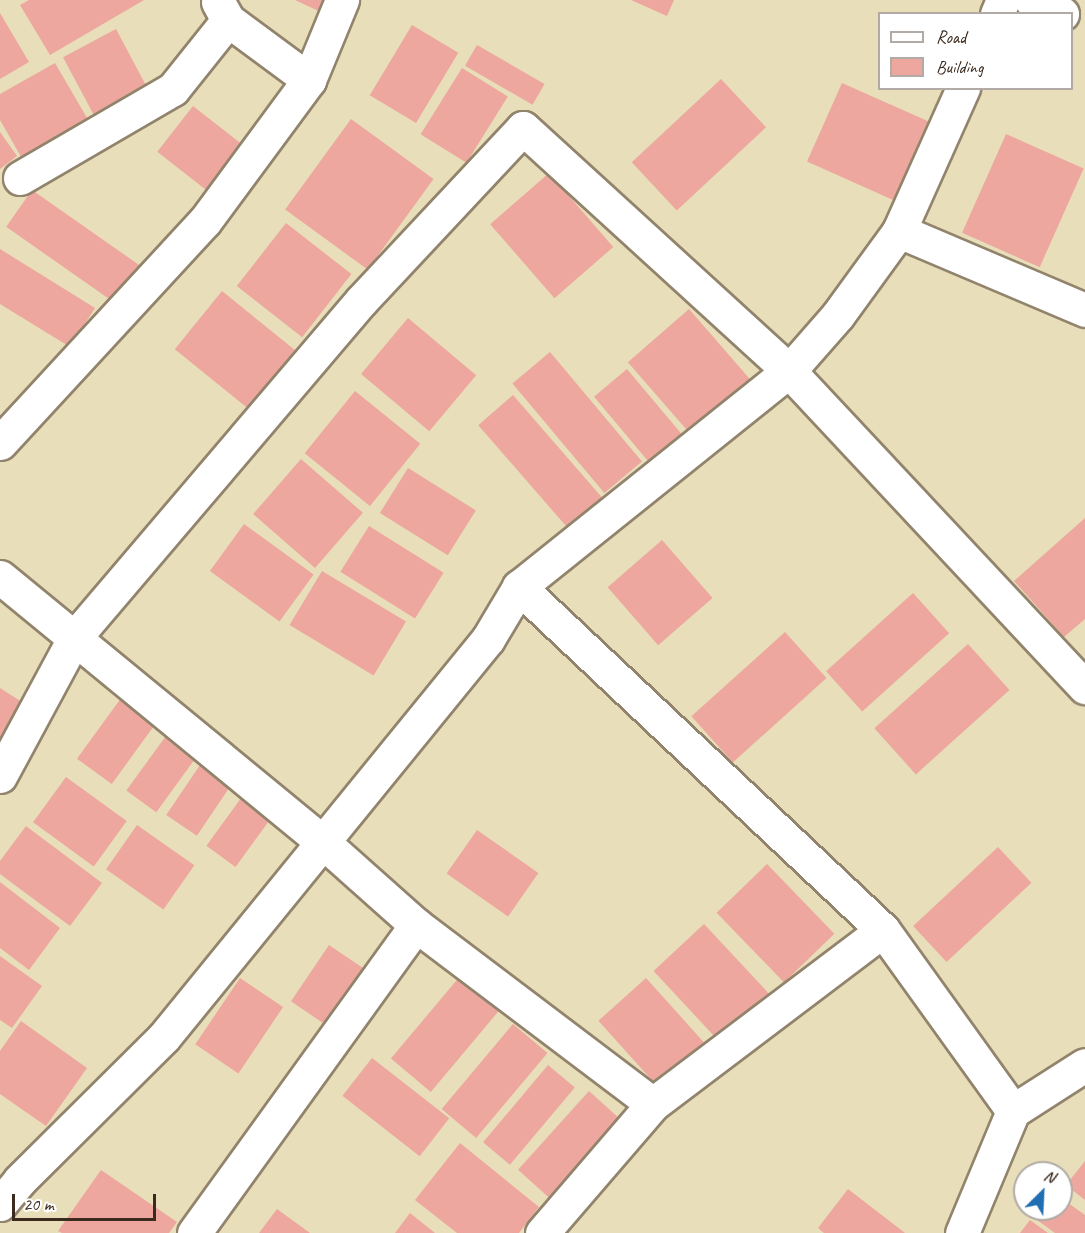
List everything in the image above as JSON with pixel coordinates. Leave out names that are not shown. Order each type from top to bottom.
[{"type":"street","points":[[0,443],[205,221],[309,80],[342,0]]},
{"type":"street","points":[[1031,0],[1058,12]]},
{"type":"street","points":[[20,178],[173,89],[222,10],[309,80]]},
{"type":"street","points":[[0,1204],[19,1181],[164,1037],[488,639],[519,587],[789,371],[838,315],[898,231],[962,90]]},
{"type":"street","points":[[0,776],[75,637],[361,301],[523,128],[789,371],[1085,687]]},
{"type":"street","points":[[898,231],[1085,310]]},
{"type":"street","points":[[0,577],[324,843],[416,925],[653,1104]]},
{"type":"street","points":[[519,587],[883,930],[1013,1111]]},
{"type":"street","points":[[194,1233],[416,925]]},
{"type":"street","points":[[542,1233],[653,1104],[883,930]]},
{"type":"street","points":[[962,1233],[1013,1111],[1085,1065]]},
{"type":"building","points":[[29,0],[144,0],[50,55],[20,5]]},
{"type":"building","points":[[295,0],[334,0],[327,15]]},
{"type":"building","points":[[631,0],[674,0],[667,16]]},
{"type":"building","points":[[0,13],[29,62],[0,79]]},
{"type":"building","points":[[412,25],[458,53],[416,123],[370,95]]},
{"type":"building","points":[[116,29],[149,92],[96,120],[63,57]]},
{"type":"building","points":[[477,45],[545,84],[533,105],[465,66]]},
{"type":"building","points":[[55,63],[90,123],[24,162],[0,120],[0,94]]},
{"type":"building","points":[[462,68],[508,97],[466,163],[421,134]]},
{"type":"building","points":[[721,79],[766,127],[677,210],[632,162]]},
{"type":"building","points":[[842,83],[932,123],[897,201],[807,162]]},
{"type":"building","points":[[193,106],[251,151],[215,197],[157,152]]},
{"type":"building","points":[[351,119],[434,179],[368,270],[285,210]]},
{"type":"building","points":[[0,132],[17,156],[0,169]]},
{"type":"building","points":[[1006,134],[1084,169],[1040,267],[962,233]]},
{"type":"building","points":[[549,173],[613,247],[554,298],[490,224]]},
{"type":"building","points":[[32,190],[140,266],[114,303],[6,227]]},
{"type":"building","points":[[286,223],[351,274],[302,337],[237,286]]},
{"type":"building","points":[[0,249],[95,308],[70,347],[0,304]]},
{"type":"building","points":[[222,291],[299,353],[252,412],[175,349]]},
{"type":"building","points":[[689,309],[751,381],[690,434],[628,362]]},
{"type":"building","points":[[408,318],[476,375],[429,431],[361,374]]},
{"type":"building","points":[[550,352],[642,462],[604,493],[512,383]]},
{"type":"building","points":[[627,369],[690,444],[657,472],[594,397]]},
{"type":"building","points":[[355,391],[420,444],[370,506],[305,453]]},
{"type":"building","points":[[513,395],[604,499],[569,529],[478,425]]},
{"type":"building","points":[[301,459],[363,513],[315,568],[253,514]]},
{"type":"building","points":[[408,468],[476,510],[448,555],[380,513]]},
{"type":"building","points":[[1085,518],[1085,619],[1064,637],[1014,581]]},
{"type":"building","points":[[244,524],[314,575],[279,621],[210,571]]},
{"type":"building","points":[[369,526],[444,573],[415,618],[340,572]]},
{"type":"building","points":[[662,540],[713,598],[658,645],[608,587]]},
{"type":"building","points":[[322,571],[406,621],[374,675],[290,625]]},
{"type":"building","points":[[913,593],[949,633],[862,711],[826,671]]},
{"type":"building","points":[[785,632],[826,678],[733,762],[691,716]]},
{"type":"building","points":[[968,644],[1009,690],[916,774],[874,728]]},
{"type":"building","points":[[0,688],[28,706],[0,749]]},
{"type":"building","points":[[124,694],[159,719],[112,784],[77,759]]},
{"type":"building","points":[[171,729],[201,751],[156,812],[126,790]]},
{"type":"building","points":[[202,762],[233,783],[197,836],[166,815]]},
{"type":"building","points":[[66,777],[127,821],[94,866],[33,822]]},
{"type":"building","points":[[244,794],[273,815],[236,867],[206,846]]},
{"type":"building","points":[[137,825],[194,865],[163,909],[106,869]]},
{"type":"building","points":[[26,826],[102,883],[70,926],[0,874],[0,861]]},
{"type":"building","points":[[477,830],[538,873],[508,916],[447,873]]},
{"type":"building","points":[[998,847],[1031,883],[947,962],[913,926]]},
{"type":"building","points":[[767,864],[834,934],[784,982],[717,913]]},
{"type":"building","points":[[0,882],[60,928],[29,970],[0,948]]},
{"type":"building","points":[[704,924],[772,997],[722,1044],[654,971]]},
{"type":"building","points":[[329,945],[366,970],[328,1027],[291,1001]]},
{"type":"building","points":[[0,956],[42,986],[12,1028],[0,1020]]},
{"type":"building","points":[[461,975],[501,1008],[431,1092],[391,1058]]},
{"type":"building","points":[[240,978],[283,1007],[238,1073],[195,1044]]},
{"type":"building","points":[[646,978],[707,1046],[659,1088],[598,1021]]},
{"type":"building","points":[[21,1021],[87,1068],[46,1126],[0,1094],[0,1051]]},
{"type":"building","points":[[513,1024],[547,1053],[476,1138],[442,1109]]},
{"type":"building","points":[[372,1058],[449,1118],[420,1156],[342,1096]]},
{"type":"building","points":[[548,1065],[575,1087],[510,1165],[483,1142]]},
{"type":"building","points":[[589,1091],[627,1125],[556,1204],[518,1170]]},
{"type":"building","points":[[460,1143],[539,1207],[519,1233],[457,1233],[415,1200]]},
{"type":"building","points":[[1085,1161],[1085,1200],[1073,1191],[1073,1176]]},
{"type":"building","points":[[101,1170],[177,1222],[169,1233],[62,1233],[58,1231]]},
{"type":"building","points":[[848,1189],[905,1233],[824,1233],[818,1228]]},
{"type":"building","points":[[1073,1206],[1085,1215],[1085,1233],[1055,1233],[1038,1221],[1073,1221]]},
{"type":"building","points":[[277,1209],[310,1233],[259,1233]]},
{"type":"building","points":[[410,1213],[435,1233],[395,1233]]},
{"type":"building","points":[[1031,1221],[1048,1233],[1020,1233]]}]
